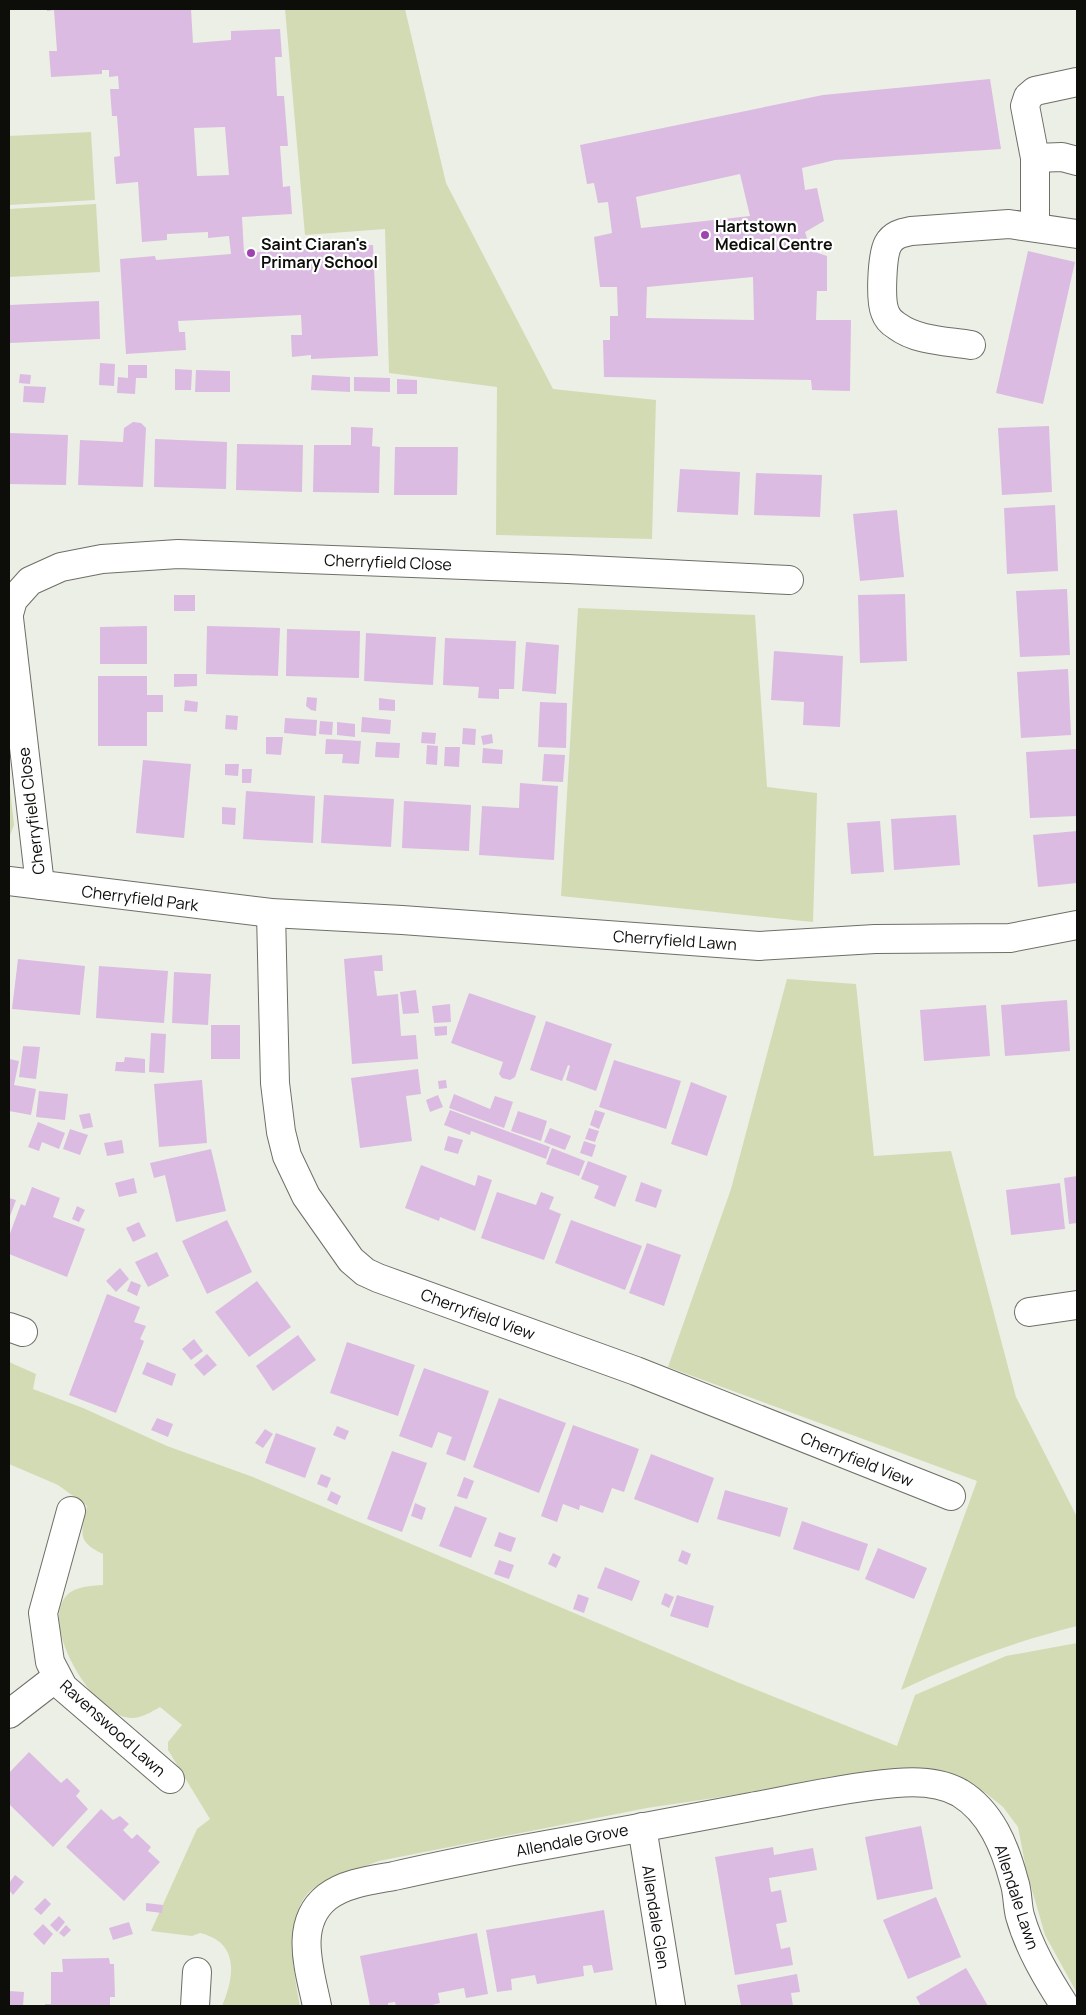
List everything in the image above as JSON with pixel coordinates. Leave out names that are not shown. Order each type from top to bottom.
[{"type":"street","points":[[1035,227],[1034,158],[1025,106],[1028,97],[1044,88],[1077,82]]},
{"type":"street","points":[[1034,158],[1062,157],[1077,161]]},
{"type":"street","points":[[971,345],[910,334],[890,320],[885,312],[882,299],[885,253],[888,243],[896,234],[910,231],[994,224],[1035,227],[1077,234]]},
{"type":"street","name":"Cherryfield Close","points":[[9,614],[13,600],[30,581],[60,567],[102,559],[171,554],[568,568],[789,580]]},
{"type":"street","name":"Cherryfield Close","points":[[9,618],[40,885]]},
{"type":"street","name":"Cherryfield Park","points":[[9,881],[271,913]]},
{"type":"street","name":"Cherryfield Lawn","points":[[271,913],[411,920],[759,946],[875,939],[1010,938],[1077,926]]},
{"type":"street","name":"Cherryfield View","points":[[271,913],[274,1050],[281,1132],[287,1156],[306,1196],[355,1264],[378,1278],[636,1371],[951,1496]]},
{"type":"street","points":[[1029,1312],[1077,1304]]},
{"type":"street","name":"Ravenswood Lawn","points":[[71,1511],[43,1613],[46,1649],[57,1677],[72,1695],[170,1779]]},
{"type":"street","name":"Ravenswood Lawn","points":[[9,1714],[57,1677]]},
{"type":"street","name":"Allendale Grove","points":[[317,2006],[306,1954],[307,1930],[315,1910],[328,1897],[362,1882],[642,1827],[877,1786],[896,1783],[935,1783]]},
{"type":"street","name":"Allendale Lawn","points":[[935,1783],[959,1792],[976,1806],[991,1823],[1003,1847],[1015,1883],[1020,1916],[1033,1950],[1045,1975],[1065,2006]]},
{"type":"street","name":"Allendale Glen","points":[[642,1827],[671,2006]]},
{"type":"street","points":[[195,2006],[197,1972]]},
{"type":"green space","points":[[285,9],[405,9],[446,183],[553,389],[656,400],[652,539],[496,535],[497,387],[389,373],[385,229],[305,235]]},
{"type":"green space","points":[[91,132],[95,200],[9,205],[9,136]]},
{"type":"green space","points":[[96,204],[100,272],[9,277],[9,209]]},
{"type":"green space","points":[[578,608],[755,615],[767,787],[817,793],[813,922],[561,896]]},
{"type":"green space","points":[[9,779],[14,825],[9,838]]},
{"type":"green space","points":[[787,979],[856,984],[874,1156],[951,1151],[1016,1397],[1077,1517],[1077,1626],[987,1654],[944,1670],[901,1690],[977,1481],[668,1367],[731,1189]]},
{"type":"green space","points":[[9,1362],[36,1374],[33,1389],[83,1408],[167,1446],[253,1477],[737,1682],[897,1746],[915,1695],[1006,1656],[1077,1643],[1077,1993],[1045,1935],[1026,1869],[1018,1827],[1003,1807],[964,1779],[942,1771],[919,1770],[848,1778],[647,1808],[379,1861],[341,1875],[314,1888],[300,1905],[295,1918],[292,1948],[300,2006],[222,2006],[230,1983],[231,1972],[228,1952],[222,1944],[213,1937],[200,1933],[192,1936],[151,1931],[197,1829],[210,1819],[168,1750],[168,1742],[182,1725],[160,1707],[143,1716],[134,1718],[125,1717],[112,1711],[84,1683],[73,1664],[64,1644],[59,1625],[60,1608],[67,1595],[71,1592],[84,1587],[103,1585],[103,1554],[88,1545],[84,1540],[82,1529],[87,1506],[58,1485],[9,1464]]},
{"type":"building","points":[[47,9],[191,9],[193,43],[231,40],[231,31],[280,29],[282,57],[275,57],[277,96],[284,96],[288,146],[280,146],[283,187],[290,186],[292,214],[242,217],[244,253],[373,245],[378,356],[311,359],[311,355],[292,357],[291,335],[302,335],[301,315],[178,321],[179,332],[185,332],[186,350],[126,354],[120,259],[155,256],[156,260],[231,254],[229,236],[208,238],[208,232],[167,234],[167,240],[142,242],[138,182],[116,184],[114,157],[120,156],[117,116],[112,116],[110,89],[119,89],[118,76],[109,77],[109,70],[102,70],[102,74],[51,77],[49,51],[57,51],[54,10],[47,11]],"holes":[[[225,127],[229,175],[197,176],[194,128]]]},
{"type":"building","name":"Hartstown Medical Centre","points":[[990,79],[1001,149],[835,160],[802,168],[805,190],[817,188],[824,221],[805,232],[807,238],[806,249],[827,256],[827,291],[817,291],[816,320],[851,320],[850,391],[812,390],[811,380],[604,377],[603,340],[610,340],[610,316],[618,316],[617,287],[600,287],[594,237],[612,233],[608,202],[598,203],[594,183],[587,184],[580,145],[823,95]],"holes":[[[740,174],[750,216],[641,228],[636,197]],[[753,277],[754,320],[646,318],[647,287]]]},
{"type":"building","points":[[1028,251],[1075,262],[1043,404],[996,393]]},
{"type":"building","points":[[99,301],[100,339],[9,343],[9,305]]},
{"type":"building","points":[[100,363],[115,364],[114,386],[99,385]]},
{"type":"building","points":[[128,365],[147,365],[147,378],[136,378],[135,394],[117,393],[118,377],[128,378]]},
{"type":"building","points":[[175,369],[192,370],[191,390],[175,390]]},
{"type":"building","points":[[196,370],[230,371],[230,392],[195,392]]},
{"type":"building","points":[[20,374],[31,375],[30,384],[19,383]]},
{"type":"building","points":[[312,375],[350,377],[350,392],[311,390]]},
{"type":"building","points":[[354,377],[390,378],[390,392],[354,391]]},
{"type":"building","points":[[397,379],[417,380],[417,394],[397,394]]},
{"type":"building","points":[[24,386],[46,387],[44,403],[23,402]]},
{"type":"building","points":[[133,422],[141,423],[146,428],[143,487],[78,485],[80,440],[123,442],[124,428]]},
{"type":"building","points":[[1049,426],[1052,492],[1002,495],[998,428]]},
{"type":"building","points":[[351,427],[373,428],[372,446],[380,447],[379,493],[313,492],[314,445],[351,445]]},
{"type":"building","points":[[9,433],[68,435],[66,485],[9,484]]},
{"type":"building","points":[[155,439],[227,442],[226,489],[154,487]]},
{"type":"building","points":[[237,444],[303,445],[302,492],[236,490]]},
{"type":"building","points":[[395,447],[458,447],[457,495],[394,495]]},
{"type":"building","points":[[680,469],[740,472],[738,515],[677,512]]},
{"type":"building","points":[[756,473],[822,475],[820,517],[754,515]]},
{"type":"building","points":[[1055,505],[1058,571],[1007,574],[1004,508]]},
{"type":"building","points":[[897,510],[904,577],[860,581],[853,514]]},
{"type":"building","points":[[1067,589],[1070,655],[1020,657],[1016,591]]},
{"type":"building","points":[[905,594],[907,661],[860,663],[858,595]]},
{"type":"building","points":[[174,595],[195,595],[195,611],[174,611]]},
{"type":"building","points":[[147,626],[147,664],[100,664],[100,627]]},
{"type":"building","points":[[207,626],[280,628],[278,676],[206,674]]},
{"type":"building","points":[[287,629],[360,631],[359,678],[286,676]]},
{"type":"building","points":[[366,633],[436,637],[433,685],[364,681]]},
{"type":"building","points":[[445,638],[516,641],[514,689],[499,689],[499,699],[478,698],[479,687],[443,685]]},
{"type":"building","points":[[526,642],[559,645],[556,694],[522,691]]},
{"type":"building","points":[[774,651],[843,656],[840,727],[803,725],[804,702],[771,700]]},
{"type":"building","points":[[1068,669],[1071,735],[1021,738],[1017,672]]},
{"type":"building","points":[[174,674],[197,674],[197,686],[174,687]]},
{"type":"building","points":[[98,676],[147,676],[147,695],[163,695],[163,712],[147,712],[147,746],[98,746]]},
{"type":"building","points":[[307,697],[317,698],[316,711],[306,706]]},
{"type":"building","points":[[379,698],[395,700],[395,711],[379,710]]},
{"type":"building","points":[[185,700],[198,702],[197,712],[184,711]]},
{"type":"building","points":[[540,702],[567,703],[566,748],[538,747]]},
{"type":"building","points":[[226,715],[238,716],[237,730],[225,729]]},
{"type":"building","points":[[362,717],[391,720],[390,734],[361,732]]},
{"type":"building","points":[[285,718],[317,720],[316,736],[284,733]]},
{"type":"building","points":[[320,721],[333,722],[332,735],[319,734]]},
{"type":"building","points":[[337,722],[355,724],[355,737],[337,735]]},
{"type":"building","points":[[463,728],[476,729],[475,745],[462,744]]},
{"type":"building","points":[[422,732],[436,733],[435,744],[421,743]]},
{"type":"building","points":[[492,734],[493,743],[483,745],[481,736]]},
{"type":"building","points":[[266,737],[283,737],[281,755],[266,754]]},
{"type":"building","points":[[326,739],[361,741],[359,764],[342,763],[343,754],[325,754]]},
{"type":"building","points":[[376,742],[400,743],[399,758],[375,757]]},
{"type":"building","points":[[427,745],[438,746],[437,765],[426,764]]},
{"type":"building","points":[[445,747],[460,747],[459,767],[444,766]]},
{"type":"building","points":[[483,748],[503,750],[502,764],[482,763]]},
{"type":"building","points":[[1077,749],[1077,816],[1030,818],[1026,752]]},
{"type":"building","points":[[544,754],[565,755],[563,782],[542,781]]},
{"type":"building","points":[[143,760],[191,764],[184,838],[136,833]]},
{"type":"building","points":[[225,764],[239,764],[238,776],[225,775]]},
{"type":"building","points":[[242,769],[252,769],[251,783],[242,783]]},
{"type":"building","points":[[520,783],[558,786],[554,860],[479,855],[482,806],[519,808]]},
{"type":"building","points":[[246,791],[315,796],[313,843],[243,839]]},
{"type":"building","points":[[324,795],[394,799],[391,847],[321,843]]},
{"type":"building","points":[[404,801],[471,805],[469,851],[402,848]]},
{"type":"building","points":[[222,807],[236,808],[235,825],[222,824]]},
{"type":"building","points":[[956,815],[960,865],[894,870],[891,819]]},
{"type":"building","points":[[880,821],[884,872],[851,874],[847,823]]},
{"type":"building","points":[[1077,831],[1077,883],[1038,887],[1033,835]]},
{"type":"building","points":[[382,955],[383,971],[374,971],[377,996],[398,994],[401,1036],[416,1035],[418,1059],[352,1064],[344,959]]},
{"type":"building","points":[[18,959],[85,966],[80,1015],[12,1009]]},
{"type":"building","points":[[99,966],[168,971],[164,1023],[96,1018]]},
{"type":"building","points":[[174,972],[211,974],[208,1025],[172,1023]]},
{"type":"building","points":[[416,990],[419,1013],[403,1014],[400,992]]},
{"type":"building","points":[[469,993],[536,1016],[515,1077],[510,1080],[502,1078],[499,1074],[503,1062],[451,1043]]},
{"type":"building","points":[[1067,1000],[1070,1051],[1005,1056],[1001,1005]]},
{"type":"building","points":[[450,1004],[451,1022],[434,1023],[432,1006]]},
{"type":"building","points":[[986,1005],[990,1056],[924,1061],[920,1010]]},
{"type":"building","points":[[546,1021],[612,1044],[596,1091],[566,1080],[570,1066],[568,1065],[562,1081],[530,1070]]},
{"type":"building","points":[[211,1025],[240,1025],[240,1059],[211,1059]]},
{"type":"building","points":[[447,1026],[447,1035],[435,1036],[434,1027]]},
{"type":"building","points":[[151,1033],[166,1034],[164,1073],[149,1072]]},
{"type":"building","points":[[23,1046],[40,1047],[36,1079],[19,1077]]},
{"type":"building","points":[[125,1057],[145,1059],[145,1073],[115,1071],[116,1062],[124,1062]]},
{"type":"building","points":[[9,1059],[19,1061],[14,1085],[36,1089],[31,1115],[9,1111]]},
{"type":"building","points":[[614,1060],[681,1081],[666,1129],[599,1107]]},
{"type":"building","points":[[418,1069],[421,1094],[406,1096],[412,1141],[360,1148],[351,1078]]},
{"type":"building","points":[[202,1080],[207,1143],[159,1147],[154,1084]]},
{"type":"building","points":[[446,1080],[447,1088],[439,1089],[438,1081]]},
{"type":"building","points":[[691,1082],[727,1096],[707,1156],[671,1144]]},
{"type":"building","points":[[39,1091],[68,1094],[65,1120],[36,1117]]},
{"type":"building","points":[[454,1094],[490,1109],[495,1096],[513,1102],[504,1128],[449,1108]]},
{"type":"building","points":[[438,1095],[443,1107],[430,1112],[426,1100]]},
{"type":"building","points":[[450,1110],[550,1147],[546,1159],[471,1131],[470,1135],[444,1125]]},
{"type":"building","points":[[595,1110],[605,1113],[599,1129],[590,1125]]},
{"type":"building","points":[[518,1111],[547,1121],[541,1141],[511,1131]]},
{"type":"building","points":[[90,1113],[93,1127],[83,1129],[79,1115]]},
{"type":"building","points":[[38,1122],[65,1133],[59,1149],[42,1142],[39,1151],[28,1147]]},
{"type":"building","points":[[550,1128],[571,1136],[565,1150],[544,1142]]},
{"type":"building","points":[[589,1128],[599,1131],[595,1142],[585,1139]]},
{"type":"building","points":[[70,1129],[88,1135],[80,1155],[63,1149]]},
{"type":"building","points":[[448,1136],[463,1140],[458,1154],[444,1150]]},
{"type":"building","points":[[122,1140],[124,1153],[107,1156],[104,1143]]},
{"type":"building","points":[[584,1141],[596,1145],[592,1157],[580,1153]]},
{"type":"building","points":[[552,1148],[585,1161],[579,1176],[546,1164]]},
{"type":"building","points":[[211,1149],[226,1211],[176,1222],[165,1175],[154,1178],[150,1163]]},
{"type":"building","points":[[588,1161],[627,1176],[615,1207],[594,1198],[599,1186],[581,1179]]},
{"type":"building","points":[[421,1165],[475,1186],[478,1175],[492,1180],[475,1231],[440,1217],[439,1221],[405,1208]]},
{"type":"building","points":[[1077,1176],[1077,1223],[1069,1224],[1064,1178]]},
{"type":"building","points":[[134,1178],[137,1193],[119,1197],[115,1183]]},
{"type":"building","points":[[641,1182],[662,1190],[656,1208],[635,1201]]},
{"type":"building","points":[[1060,1183],[1065,1229],[1011,1235],[1006,1190]]},
{"type":"building","points":[[32,1187],[60,1198],[53,1217],[85,1229],[67,1277],[9,1254],[9,1236],[21,1204],[25,1206]]},
{"type":"building","points":[[497,1192],[536,1205],[541,1192],[554,1197],[549,1209],[561,1214],[544,1260],[481,1238]]},
{"type":"building","points":[[9,1198],[16,1200],[9,1219]]},
{"type":"building","points":[[77,1206],[85,1210],[79,1222],[72,1219]]},
{"type":"building","points":[[227,1220],[252,1272],[207,1294],[182,1241]]},
{"type":"building","points":[[571,1220],[642,1246],[625,1290],[555,1263]]},
{"type":"building","points":[[139,1222],[146,1236],[133,1242],[126,1228]]},
{"type":"building","points":[[647,1243],[681,1255],[664,1306],[629,1293]]},
{"type":"building","points":[[157,1252],[169,1276],[148,1287],[135,1262]]},
{"type":"building","points":[[120,1268],[129,1279],[116,1292],[106,1281]]},
{"type":"building","points":[[131,1281],[141,1285],[137,1296],[127,1291]]},
{"type":"building","points":[[257,1281],[291,1327],[249,1357],[215,1312]]},
{"type":"building","points":[[107,1294],[140,1307],[134,1322],[146,1326],[140,1339],[144,1341],[116,1413],[69,1395]]},
{"type":"building","points":[[298,1335],[316,1360],[273,1391],[256,1366]]},
{"type":"building","points":[[194,1339],[203,1351],[191,1360],[182,1349]]},
{"type":"building","points":[[347,1342],[415,1365],[398,1416],[330,1393]]},
{"type":"building","points":[[207,1354],[217,1365],[204,1376],[194,1365]]},
{"type":"building","points":[[147,1362],[176,1374],[172,1386],[142,1374]]},
{"type":"building","points":[[424,1368],[489,1391],[465,1461],[446,1454],[452,1437],[438,1432],[432,1448],[399,1436]]},
{"type":"building","points":[[499,1398],[566,1423],[539,1493],[473,1467]]},
{"type":"building","points":[[157,1418],[173,1424],[168,1437],[151,1430]]},
{"type":"building","points":[[573,1425],[639,1449],[624,1492],[612,1488],[603,1513],[580,1505],[579,1510],[563,1504],[557,1522],[541,1516]]},
{"type":"building","points":[[337,1426],[349,1431],[345,1440],[333,1435]]},
{"type":"building","points":[[265,1429],[273,1434],[263,1448],[255,1443]]},
{"type":"building","points":[[276,1433],[316,1448],[305,1478],[265,1463]]},
{"type":"building","points":[[392,1451],[427,1463],[402,1532],[367,1519]]},
{"type":"building","points":[[651,1454],[714,1478],[698,1523],[634,1499]]},
{"type":"building","points":[[321,1474],[331,1478],[327,1488],[317,1484]]},
{"type":"building","points":[[464,1477],[474,1481],[467,1499],[457,1496]]},
{"type":"building","points":[[725,1490],[788,1508],[780,1537],[717,1519]]},
{"type":"building","points":[[331,1491],[341,1496],[337,1505],[327,1500]]},
{"type":"building","points":[[415,1503],[426,1508],[422,1520],[411,1516]]},
{"type":"building","points":[[455,1506],[487,1518],[471,1558],[439,1546]]},
{"type":"building","points":[[802,1521],[868,1544],[859,1571],[793,1549]]},
{"type":"building","points":[[499,1532],[516,1538],[511,1552],[494,1546]]},
{"type":"building","points":[[878,1548],[927,1568],[914,1599],[865,1579]]},
{"type":"building","points":[[682,1550],[691,1554],[687,1565],[678,1561]]},
{"type":"building","points":[[553,1553],[561,1557],[556,1568],[548,1564]]},
{"type":"building","points":[[499,1560],[514,1565],[509,1579],[494,1574]]},
{"type":"building","points":[[605,1567],[640,1581],[632,1601],[597,1588]]},
{"type":"building","points":[[665,1593],[674,1597],[669,1608],[661,1604]]},
{"type":"building","points":[[578,1594],[589,1598],[584,1613],[573,1609]]},
{"type":"building","points":[[677,1595],[714,1606],[708,1628],[670,1616]]},
{"type":"building","points":[[29,1752],[61,1783],[67,1778],[80,1791],[76,1796],[88,1809],[53,1847],[9,1804],[9,1773]]},
{"type":"building","points":[[101,1809],[113,1820],[120,1816],[129,1824],[123,1830],[132,1839],[137,1834],[151,1847],[148,1851],[160,1862],[124,1901],[66,1847]]},
{"type":"building","points":[[921,1826],[933,1889],[877,1900],[865,1837]]},
{"type":"building","points":[[773,1847],[774,1855],[813,1848],[817,1870],[769,1878],[771,1892],[781,1890],[787,1922],[776,1924],[781,1949],[790,1947],[793,1965],[735,1975],[715,1857]]},
{"type":"building","points":[[15,1875],[24,1882],[13,1895],[9,1890],[9,1883]]},
{"type":"building","points":[[936,1897],[961,1957],[908,1979],[883,1920]]},
{"type":"building","points":[[45,1898],[51,1904],[41,1915],[34,1909]]},
{"type":"building","points":[[146,1903],[163,1905],[162,1913],[146,1911]]},
{"type":"building","points":[[604,1910],[613,1970],[594,1973],[592,1965],[583,1966],[584,1976],[537,1984],[535,1975],[511,1979],[512,1990],[497,1992],[486,1930]]},
{"type":"building","points":[[59,1916],[65,1922],[57,1932],[50,1925]]},
{"type":"building","points":[[129,1922],[133,1934],[113,1940],[109,1928]]},
{"type":"building","points":[[43,1924],[53,1934],[44,1945],[33,1934]]},
{"type":"building","points":[[66,1925],[71,1930],[64,1937],[59,1933]]},
{"type":"building","points":[[477,1933],[488,1994],[466,1998],[464,1988],[438,1993],[440,2003],[428,2006],[396,2006],[395,2002],[388,2003],[388,2006],[370,2006],[360,1956]]},
{"type":"building","points":[[109,1958],[110,1964],[114,1964],[115,1997],[110,1997],[110,2006],[45,2006],[45,2004],[51,2004],[51,1972],[63,1972],[62,1959]]},
{"type":"building","points":[[966,1968],[988,2006],[921,2006],[916,1997]]},
{"type":"building","points":[[797,1974],[800,1992],[791,1993],[793,2006],[741,2006],[737,1985]]},
{"type":"building","points":[[9,1991],[24,1992],[23,2006],[9,2006]]},
{"type":"place","name":"Hartstown Medical Centre","points":[[705,235]]},
{"type":"place","name":"Saint Ciaran's Primary School","points":[[251,253]]}]
